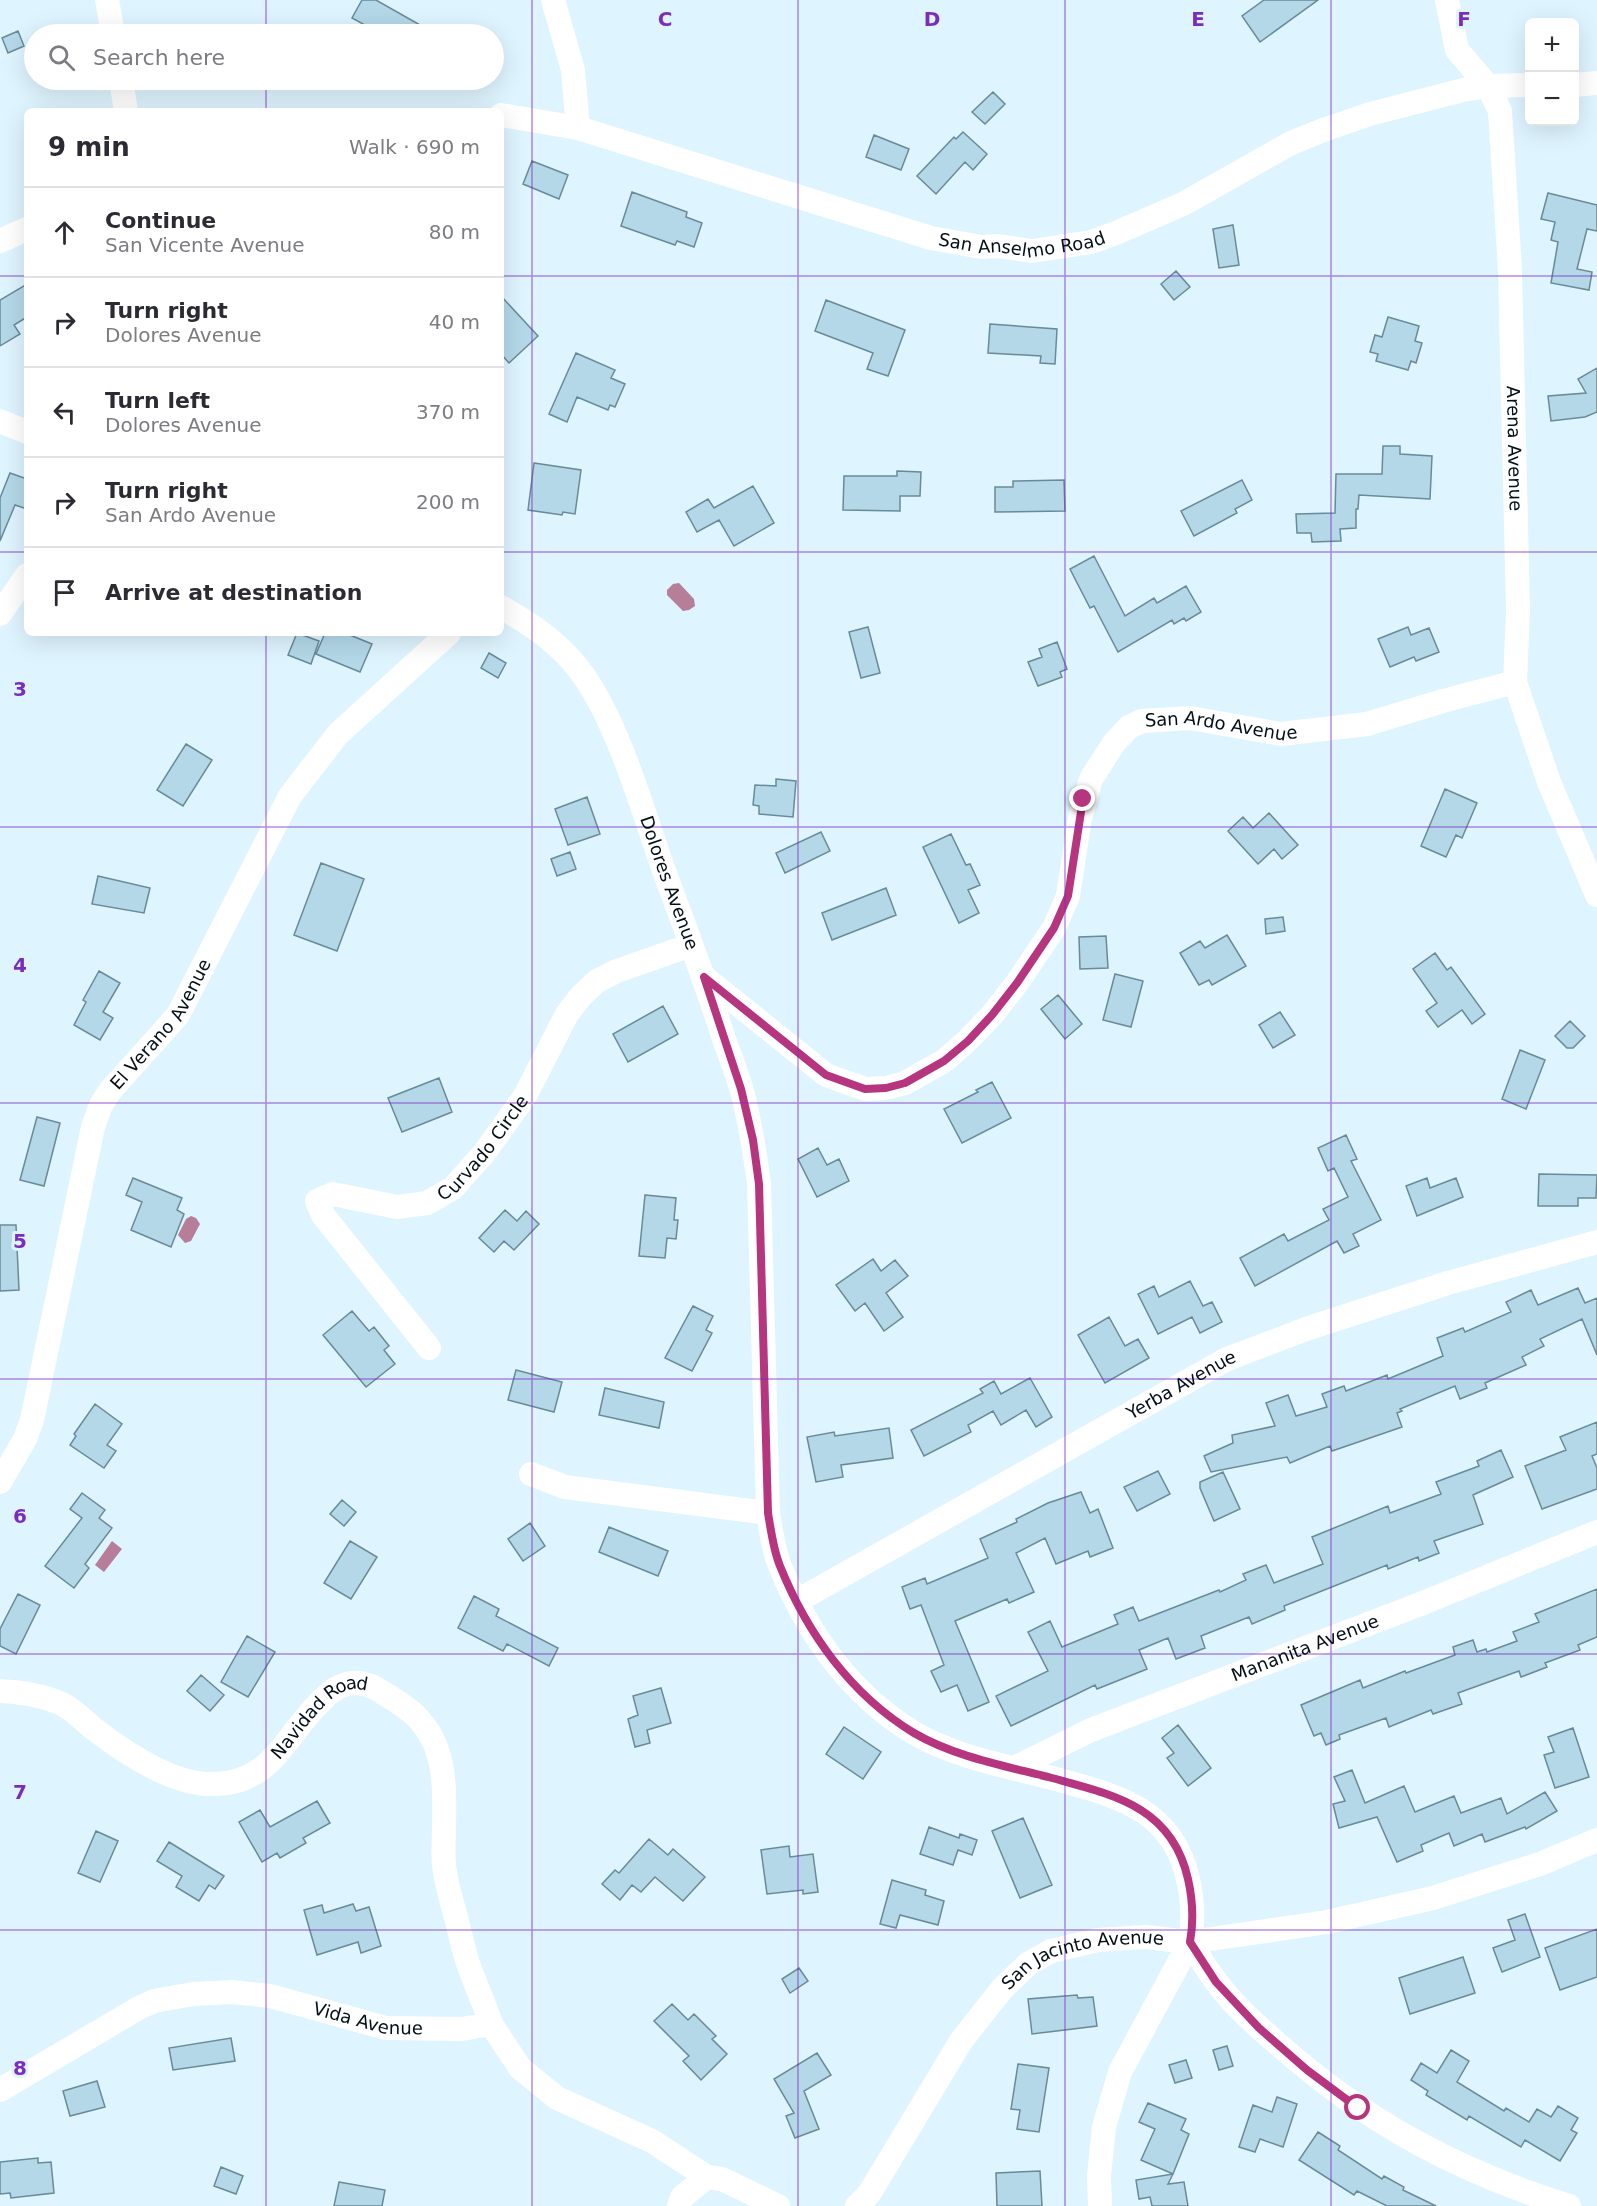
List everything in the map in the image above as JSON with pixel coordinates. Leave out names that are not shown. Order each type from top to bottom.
[{"type":"street","points":[[107,0],[111,24]]},
{"type":"street","points":[[553,0],[573,70],[578,128]]},
{"type":"street","name":"Arena Avenue","points":[[1447,0],[1457,50],[1488,86],[1500,111],[1510,271],[1518,610],[1515,682],[1549,782],[1597,895]]},
{"type":"street","points":[[1579,85],[1597,83]]},
{"type":"street","name":"San Anselmo Road","points":[[504,116],[578,128],[931,238],[982,247],[998,246],[1032,251],[1075,245],[1116,233],[1184,204],[1291,143],[1370,114],[1467,89],[1525,85]]},
{"type":"street","points":[[123,90],[126,108]]},
{"type":"street","points":[[0,241],[24,230]]},
{"type":"street","points":[[0,421],[24,431]]},
{"type":"street","points":[[0,614],[24,579]]},
{"type":"street","name":"Dolores Avenue","points":[[504,609],[539,629],[567,654],[584,676],[598,701],[625,760],[704,977],[741,1089],[753,1140],[759,1184],[768,1513],[779,1565],[815,1635],[839,1669],[885,1714],[914,1733],[937,1744],[1014,1768],[1112,1794],[1147,1814],[1174,1841],[1182,1856],[1192,1895],[1194,1921],[1190,1942],[1120,2072],[1104,2127],[1099,2176],[1100,2206]]},
{"type":"street","name":"El Verano Avenue","points":[[0,1482],[25,1439],[32,1420],[93,1127],[101,1105],[144,1051],[178,1015],[290,796],[338,734],[446,636]]},
{"type":"street","name":"San Ardo Avenue","points":[[704,977],[826,1075],[865,1089],[886,1088],[905,1083],[944,1061],[968,1041],[1017,983],[1054,928],[1068,896],[1080,818],[1091,779],[1114,743],[1129,727],[1142,721],[1190,718],[1281,734],[1367,724],[1515,682]]},
{"type":"street","name":"Curvado Circle","points":[[429,1348],[323,1215],[317,1201],[333,1194],[397,1207],[427,1203],[453,1188],[485,1152],[525,1096],[567,1014],[581,996],[597,981],[617,971],[691,945]]},
{"type":"street","name":"Yerba Avenue","points":[[797,1601],[1227,1359],[1309,1328],[1448,1283],[1597,1242]]},
{"type":"street","points":[[531,1474],[565,1487],[768,1513]]},
{"type":"street","name":"Mananita Avenue","points":[[1014,1768],[1091,1730],[1423,1603],[1597,1532]]},
{"type":"street","name":"Navidad Road","points":[[0,1691],[39,1696],[64,1704],[115,1744],[147,1764],[185,1780],[209,1785],[241,1780],[269,1764],[319,1702],[341,1685],[370,1684],[388,1696],[422,1721],[434,1739],[439,1754],[445,1798],[444,1871],[469,1967],[491,2024]]},
{"type":"street","name":"San Jacinto Avenue","points":[[857,2206],[869,2194],[961,2041],[1002,1989],[1028,1964],[1051,1951],[1098,1940],[1146,1937],[1190,1942],[1328,1922],[1432,1898],[1540,1864],[1597,1840]]},
{"type":"street","points":[[1190,1942],[1216,1982],[1259,2028],[1307,2070],[1358,2108],[1412,2142],[1469,2170],[1569,2206]]},
{"type":"street","name":"Vida Avenue","points":[[0,2090],[137,2009],[154,2001],[193,1994],[232,1992],[270,1996],[386,2028],[462,2029],[491,2024]]},
{"type":"street","points":[[491,2024],[520,2068],[557,2098],[652,2141],[707,2177],[722,2179],[778,2206]]},
{"type":"street","points":[[679,2206],[682,2197],[707,2177]]},
{"type":"shaded area","points":[[679,583],[694,599],[695,606],[689,610],[683,611],[667,595],[667,590],[673,584]]},
{"type":"shaded area","points":[[191,1216],[196,1218],[200,1224],[191,1241],[185,1243],[178,1235],[186,1219]]},
{"type":"shaded area","points":[[112,1541],[122,1549],[104,1572],[95,1565]]},
{"type":"building","points":[[362,0],[376,0],[418,24],[363,24],[352,18]]},
{"type":"building","points":[[1264,0],[1318,0],[1260,42],[1242,16]]},
{"type":"building","points":[[18,31],[24,46],[8,53],[2,38]]},
{"type":"building","points":[[993,92],[1005,104],[985,124],[972,112]]},
{"type":"building","points":[[963,132],[987,154],[973,170],[965,162],[936,194],[917,176],[954,137],[956,139]]},
{"type":"building","points":[[874,135],[909,149],[901,170],[866,157]]},
{"type":"building","points":[[532,161],[568,175],[559,199],[523,184]]},
{"type":"building","points":[[632,192],[687,212],[686,217],[702,223],[694,247],[677,241],[675,245],[621,226]]},
{"type":"building","points":[[1548,193],[1597,205],[1597,231],[1587,229],[1577,269],[1592,272],[1589,290],[1551,283],[1558,242],[1551,240],[1555,222],[1541,219]]},
{"type":"building","points":[[1233,225],[1239,265],[1219,268],[1213,229]]},
{"type":"building","points":[[1176,271],[1190,287],[1174,300],[1161,284]]},
{"type":"building","points":[[24,286],[24,319],[14,325],[20,334],[0,346],[0,300]]},
{"type":"building","points":[[504,299],[538,336],[509,363],[504,357]]},
{"type":"building","points":[[826,300],[905,330],[888,376],[867,369],[873,353],[815,331]]},
{"type":"building","points":[[1388,317],[1419,326],[1415,341],[1422,343],[1416,363],[1411,361],[1408,370],[1376,361],[1378,354],[1370,352],[1375,335],[1382,337]]},
{"type":"building","points":[[990,324],[1057,329],[1055,364],[1040,363],[1041,356],[988,353]]},
{"type":"building","points":[[576,353],[615,370],[611,378],[625,384],[615,407],[610,405],[608,410],[577,397],[567,422],[549,414]]},
{"type":"building","points":[[1597,368],[1597,412],[1585,417],[1551,421],[1548,396],[1586,393],[1578,379]]},
{"type":"building","points":[[1383,446],[1400,446],[1400,454],[1432,456],[1430,499],[1359,495],[1356,528],[1340,529],[1341,541],[1312,542],[1311,533],[1297,533],[1296,514],[1335,513],[1336,474],[1382,474]]},
{"type":"building","points":[[534,463],[581,470],[575,514],[563,512],[562,515],[528,510]]},
{"type":"building","points":[[897,471],[921,472],[920,496],[900,496],[900,511],[843,510],[844,476],[897,476]]},
{"type":"building","points":[[10,473],[24,478],[24,508],[15,505],[0,541],[0,498]]},
{"type":"building","points":[[1064,480],[1065,511],[995,512],[995,487],[1013,487],[1013,481]]},
{"type":"building","points":[[1242,480],[1252,500],[1235,509],[1237,513],[1194,536],[1181,511]]},
{"type":"building","points":[[753,486],[774,523],[734,546],[719,520],[697,532],[686,512],[708,499],[714,508]]},
{"type":"building","points":[[1094,556],[1125,616],[1154,598],[1157,603],[1186,586],[1201,612],[1186,621],[1184,618],[1174,624],[1172,620],[1118,652],[1094,606],[1090,608],[1070,569]]},
{"type":"building","points":[[868,627],[880,673],[861,678],[849,632]]},
{"type":"building","points":[[1408,627],[1411,635],[1429,628],[1439,652],[1416,661],[1414,657],[1390,667],[1378,639]]},
{"type":"building","points":[[296,636],[305,636],[319,641],[311,664],[288,655]]},
{"type":"building","points":[[324,636],[352,636],[372,644],[360,672],[316,654]]},
{"type":"building","points":[[1057,642],[1067,669],[1060,672],[1062,677],[1038,686],[1028,662],[1042,657],[1039,649]]},
{"type":"building","points":[[489,653],[506,663],[498,678],[481,668]]},
{"type":"building","points":[[186,744],[212,760],[183,806],[157,790]]},
{"type":"building","points":[[776,779],[796,781],[793,817],[759,814],[759,806],[753,805],[755,785],[776,786]]},
{"type":"building","points":[[1445,789],[1477,803],[1462,838],[1456,835],[1446,857],[1421,846]]},
{"type":"building","points":[[587,797],[600,834],[568,845],[555,809]]},
{"type":"building","points":[[1269,813],[1298,845],[1282,859],[1274,849],[1258,864],[1228,831],[1243,817],[1253,828]]},
{"type":"building","points":[[821,832],[830,851],[785,873],[776,853]]},
{"type":"building","points":[[951,834],[966,865],[970,864],[980,885],[968,890],[979,913],[959,923],[923,847]]},
{"type":"building","points":[[570,852],[576,869],[557,876],[551,859]]},
{"type":"building","points":[[321,863],[364,879],[337,951],[294,935]]},
{"type":"building","points":[[98,876],[150,888],[144,913],[92,904]]},
{"type":"building","points":[[886,888],[896,915],[832,940],[822,913]]},
{"type":"building","points":[[1283,917],[1285,931],[1266,934],[1265,919]]},
{"type":"building","points":[[1227,935],[1246,966],[1212,985],[1209,980],[1199,985],[1180,953],[1200,941],[1205,948]]},
{"type":"building","points":[[1106,936],[1108,968],[1080,969],[1079,937]]},
{"type":"building","points":[[1435,953],[1447,970],[1451,967],[1485,1014],[1472,1024],[1462,1010],[1438,1027],[1426,1011],[1437,1003],[1413,969]]},
{"type":"building","points":[[99,971],[120,983],[103,1012],[113,1018],[100,1040],[74,1025],[86,1002],[83,1000]]},
{"type":"building","points":[[1115,974],[1143,981],[1131,1027],[1103,1020]]},
{"type":"building","points":[[1058,995],[1082,1024],[1065,1039],[1041,1009]]},
{"type":"building","points":[[663,1006],[678,1034],[628,1062],[613,1034]]},
{"type":"building","points":[[1280,1012],[1295,1035],[1273,1048],[1259,1025]]},
{"type":"building","points":[[1570,1021],[1585,1036],[1573,1048],[1567,1048],[1555,1036]]},
{"type":"building","points":[[1520,1050],[1545,1060],[1526,1109],[1502,1099]]},
{"type":"building","points":[[439,1078],[452,1112],[402,1132],[388,1098]]},
{"type":"building","points":[[992,1082],[1011,1118],[962,1143],[944,1109],[978,1092],[976,1090]]},
{"type":"building","points":[[37,1117],[60,1123],[44,1186],[20,1180]]},
{"type":"building","points":[[1346,1135],[1357,1159],[1351,1161],[1381,1220],[1353,1234],[1359,1246],[1344,1253],[1337,1241],[1255,1286],[1240,1258],[1284,1234],[1288,1241],[1329,1220],[1323,1209],[1348,1197],[1334,1168],[1328,1171],[1318,1148]]},
{"type":"building","points":[[818,1148],[827,1165],[839,1159],[849,1181],[817,1197],[798,1159]]},
{"type":"building","points":[[1539,1174],[1597,1175],[1596,1198],[1578,1198],[1578,1206],[1538,1206]]},
{"type":"building","points":[[133,1178],[182,1198],[177,1210],[184,1214],[171,1247],[131,1230],[142,1202],[126,1195]]},
{"type":"building","points":[[1427,1178],[1430,1188],[1456,1178],[1463,1197],[1417,1216],[1406,1186]]},
{"type":"building","points":[[645,1195],[676,1198],[674,1220],[678,1220],[676,1239],[667,1238],[665,1258],[639,1256]]},
{"type":"building","points":[[505,1210],[517,1221],[526,1211],[539,1224],[514,1250],[504,1241],[494,1252],[479,1238]]},
{"type":"building","points":[[0,1225],[16,1225],[19,1290],[0,1291]]},
{"type":"building","points":[[873,1259],[881,1271],[895,1260],[908,1276],[886,1293],[903,1317],[884,1331],[865,1303],[855,1311],[836,1285]]},
{"type":"building","points":[[1190,1281],[1203,1306],[1212,1302],[1222,1322],[1200,1333],[1192,1317],[1158,1334],[1138,1294],[1154,1286],[1159,1297]]},
{"type":"building","points":[[1578,1288],[1585,1303],[1597,1298],[1597,1355],[1582,1319],[1540,1339],[1544,1346],[1522,1357],[1526,1365],[1485,1383],[1487,1388],[1460,1399],[1455,1386],[1400,1409],[1402,1411],[1397,1413],[1402,1427],[1332,1451],[1330,1446],[1290,1463],[1287,1457],[1211,1472],[1204,1456],[1233,1443],[1232,1435],[1275,1426],[1266,1403],[1288,1395],[1296,1416],[1327,1407],[1322,1394],[1344,1386],[1346,1391],[1387,1375],[1388,1379],[1443,1356],[1437,1338],[1463,1328],[1465,1332],[1511,1312],[1506,1302],[1531,1290],[1538,1305]]},
{"type":"building","points":[[693,1306],[713,1316],[706,1330],[712,1333],[692,1371],[665,1358]]},
{"type":"building","points":[[352,1311],[369,1331],[374,1327],[389,1346],[384,1350],[395,1364],[366,1387],[323,1335]]},
{"type":"building","points":[[1109,1317],[1125,1346],[1138,1339],[1149,1358],[1105,1383],[1078,1335]]},
{"type":"building","points":[[516,1370],[562,1382],[554,1412],[508,1400]]},
{"type":"building","points":[[1030,1378],[1052,1417],[1036,1427],[1026,1410],[1001,1425],[993,1411],[968,1425],[971,1432],[924,1456],[911,1430],[983,1393],[980,1389],[994,1381],[1001,1394]]},
{"type":"building","points":[[605,1388],[664,1402],[659,1428],[599,1415]]},
{"type":"building","points":[[95,1404],[122,1424],[107,1445],[116,1451],[104,1468],[70,1445],[76,1436],[74,1434]]},
{"type":"building","points":[[1597,1422],[1597,1454],[1592,1456],[1597,1468],[1597,1489],[1542,1509],[1525,1466],[1566,1450],[1560,1437]]},
{"type":"building","points":[[889,1428],[893,1458],[841,1465],[843,1477],[816,1482],[807,1437],[834,1432],[835,1436]]},
{"type":"building","points":[[1501,1450],[1513,1477],[1473,1495],[1483,1524],[1434,1541],[1439,1553],[1419,1561],[1418,1557],[1388,1569],[1387,1565],[1284,1606],[1285,1610],[1252,1624],[1249,1617],[1201,1636],[1205,1648],[1176,1659],[1168,1638],[1139,1650],[1147,1669],[1097,1689],[1095,1685],[1011,1726],[996,1696],[1048,1671],[1028,1632],[1050,1621],[1062,1647],[1118,1624],[1114,1615],[1133,1607],[1139,1621],[1219,1590],[1220,1592],[1246,1580],[1243,1574],[1266,1565],[1274,1583],[1323,1564],[1312,1537],[1388,1506],[1390,1513],[1441,1494],[1436,1482],[1479,1466],[1477,1461]]},
{"type":"building","points":[[1158,1471],[1170,1494],[1137,1511],[1124,1487]]},
{"type":"building","points":[[1223,1472],[1240,1509],[1214,1521],[1200,1488],[1200,1482]]},
{"type":"building","points":[[1081,1492],[1090,1513],[1098,1509],[1113,1548],[1090,1557],[1088,1551],[1056,1564],[1045,1538],[1016,1553],[1034,1592],[1009,1603],[1007,1599],[955,1621],[989,1702],[968,1711],[957,1685],[941,1692],[931,1671],[944,1665],[921,1605],[910,1609],[902,1587],[925,1578],[927,1584],[988,1558],[980,1539],[1017,1522],[1016,1519],[1048,1503]]},
{"type":"building","points":[[82,1493],[105,1510],[99,1518],[112,1528],[85,1564],[89,1568],[74,1588],[45,1566],[82,1518],[70,1509]]},
{"type":"building","points":[[342,1500],[356,1512],[344,1526],[330,1514]]},
{"type":"building","points":[[530,1523],[545,1546],[523,1561],[508,1539]]},
{"type":"building","points":[[609,1527],[668,1551],[658,1576],[599,1552]]},
{"type":"building","points":[[350,1541],[377,1557],[351,1599],[324,1583]]},
{"type":"building","points":[[1597,1589],[1597,1637],[1578,1645],[1580,1650],[1545,1663],[1547,1667],[1521,1677],[1519,1671],[1458,1693],[1462,1704],[1433,1714],[1431,1710],[1389,1727],[1386,1718],[1339,1735],[1340,1739],[1326,1745],[1321,1733],[1314,1736],[1301,1705],[1360,1680],[1363,1688],[1405,1671],[1406,1673],[1455,1655],[1453,1647],[1473,1640],[1477,1652],[1486,1649],[1487,1652],[1517,1641],[1513,1632],[1539,1622],[1535,1614]]},
{"type":"building","points":[[18,1594],[40,1605],[16,1654],[0,1646],[0,1629]]},
{"type":"building","points":[[474,1596],[499,1609],[496,1616],[558,1648],[549,1666],[507,1644],[503,1651],[458,1628]]},
{"type":"building","points":[[247,1636],[275,1652],[248,1697],[221,1682]]},
{"type":"building","points":[[201,1675],[224,1695],[210,1711],[187,1691]]},
{"type":"building","points":[[661,1688],[671,1723],[647,1730],[650,1743],[635,1747],[628,1719],[638,1715],[633,1696]]},
{"type":"building","points":[[1178,1725],[1211,1768],[1188,1786],[1167,1758],[1174,1753],[1162,1738]]},
{"type":"building","points":[[844,1727],[881,1752],[863,1779],[826,1754]]},
{"type":"building","points":[[1573,1728],[1589,1777],[1555,1788],[1544,1755],[1554,1752],[1548,1737]]},
{"type":"building","points":[[1352,1770],[1365,1803],[1404,1786],[1415,1812],[1454,1796],[1461,1813],[1501,1798],[1507,1814],[1545,1792],[1557,1811],[1526,1829],[1525,1827],[1485,1842],[1482,1834],[1454,1846],[1449,1833],[1421,1845],[1423,1851],[1397,1862],[1377,1817],[1339,1828],[1333,1804],[1345,1801],[1334,1777]]},
{"type":"building","points":[[317,1801],[330,1823],[303,1838],[306,1843],[280,1858],[277,1853],[262,1862],[239,1822],[260,1810],[270,1827]]},
{"type":"building","points":[[1023,1818],[1052,1885],[1020,1898],[992,1831]]},
{"type":"building","points":[[929,1827],[959,1838],[960,1834],[977,1840],[972,1855],[958,1850],[953,1865],[920,1854]]},
{"type":"building","points":[[96,1831],[118,1841],[100,1882],[78,1873]]},
{"type":"building","points":[[649,1839],[668,1855],[673,1849],[705,1877],[683,1901],[655,1877],[641,1892],[632,1885],[620,1900],[602,1884],[615,1870],[619,1873]]},
{"type":"building","points":[[169,1842],[224,1876],[215,1889],[209,1885],[199,1901],[176,1887],[182,1876],[157,1861]]},
{"type":"building","points":[[789,1846],[790,1857],[813,1854],[818,1892],[803,1894],[803,1890],[767,1894],[761,1850]]},
{"type":"building","points":[[892,1880],[926,1890],[925,1895],[944,1901],[938,1925],[900,1915],[896,1928],[880,1924]]},
{"type":"building","points":[[353,1904],[356,1911],[369,1907],[381,1946],[361,1953],[358,1942],[317,1955],[304,1910],[322,1905],[324,1913]]},
{"type":"building","points":[[1525,1914],[1540,1957],[1502,1972],[1493,1948],[1515,1940],[1508,1920]]},
{"type":"building","points":[[1597,1929],[1597,1977],[1560,1990],[1545,1948]]},
{"type":"building","points":[[1463,1957],[1475,1993],[1410,2014],[1399,1978]]},
{"type":"building","points":[[799,1968],[808,1981],[790,1993],[782,1979]]},
{"type":"building","points":[[1077,1995],[1078,1998],[1093,1997],[1097,2026],[1032,2034],[1028,1999]]},
{"type":"building","points":[[672,2004],[688,2020],[694,2014],[716,2036],[712,2039],[727,2054],[701,2080],[683,2061],[689,2056],[654,2021]]},
{"type":"building","points":[[231,2038],[235,2061],[173,2070],[169,2048]]},
{"type":"building","points":[[1227,2046],[1233,2066],[1219,2070],[1213,2050]]},
{"type":"building","points":[[1451,2050],[1469,2061],[1457,2082],[1504,2111],[1506,2108],[1529,2122],[1537,2109],[1551,2117],[1558,2106],[1578,2118],[1571,2130],[1577,2133],[1560,2161],[1525,2140],[1521,2147],[1469,2116],[1467,2120],[1426,2095],[1428,2091],[1411,2080],[1421,2063],[1437,2073]]},
{"type":"building","points":[[817,2053],[831,2075],[804,2091],[819,2129],[795,2138],[786,2116],[794,2113],[774,2079]]},
{"type":"building","points":[[1186,2060],[1192,2078],[1175,2083],[1169,2065]]},
{"type":"building","points":[[1018,2064],[1049,2068],[1039,2132],[1017,2129],[1020,2110],[1011,2109]]},
{"type":"building","points":[[97,2081],[105,2107],[70,2116],[63,2091]]},
{"type":"building","points":[[1277,2097],[1297,2104],[1283,2147],[1260,2139],[1255,2152],[1239,2147],[1253,2105],[1272,2112]]},
{"type":"building","points":[[1148,2103],[1186,2119],[1181,2130],[1189,2134],[1173,2174],[1141,2160],[1155,2129],[1139,2122]]},
{"type":"building","points":[[1318,2132],[1340,2146],[1338,2150],[1382,2179],[1384,2176],[1404,2187],[1403,2190],[1436,2206],[1387,2206],[1357,2191],[1354,2195],[1299,2160]]},
{"type":"building","points":[[38,2158],[38,2163],[51,2162],[54,2193],[11,2198],[10,2193],[0,2194],[0,2162]]},
{"type":"building","points":[[221,2167],[243,2176],[236,2194],[214,2186]]},
{"type":"building","points":[[1040,2171],[1042,2206],[997,2206],[996,2173]]},
{"type":"building","points":[[1173,2174],[1168,2184],[1184,2182],[1188,2206],[1152,2206],[1150,2197],[1139,2199],[1136,2180]]},
{"type":"building","points":[[339,2182],[385,2190],[382,2206],[334,2206]]},
{"type":"route","points":[[1083,799],[1068,896],[1054,928],[1017,983],[968,1041],[944,1061],[905,1083],[886,1088],[865,1089],[826,1075],[704,977],[741,1089],[753,1140],[759,1184],[768,1513],[771,1534],[779,1565],[815,1635],[839,1669],[885,1714],[914,1733],[976,1758],[1112,1794],[1147,1814],[1159,1825],[1174,1841],[1182,1856],[1192,1895],[1194,1921],[1190,1942],[1216,1982],[1259,2028],[1307,2070],[1358,2108]]}]
